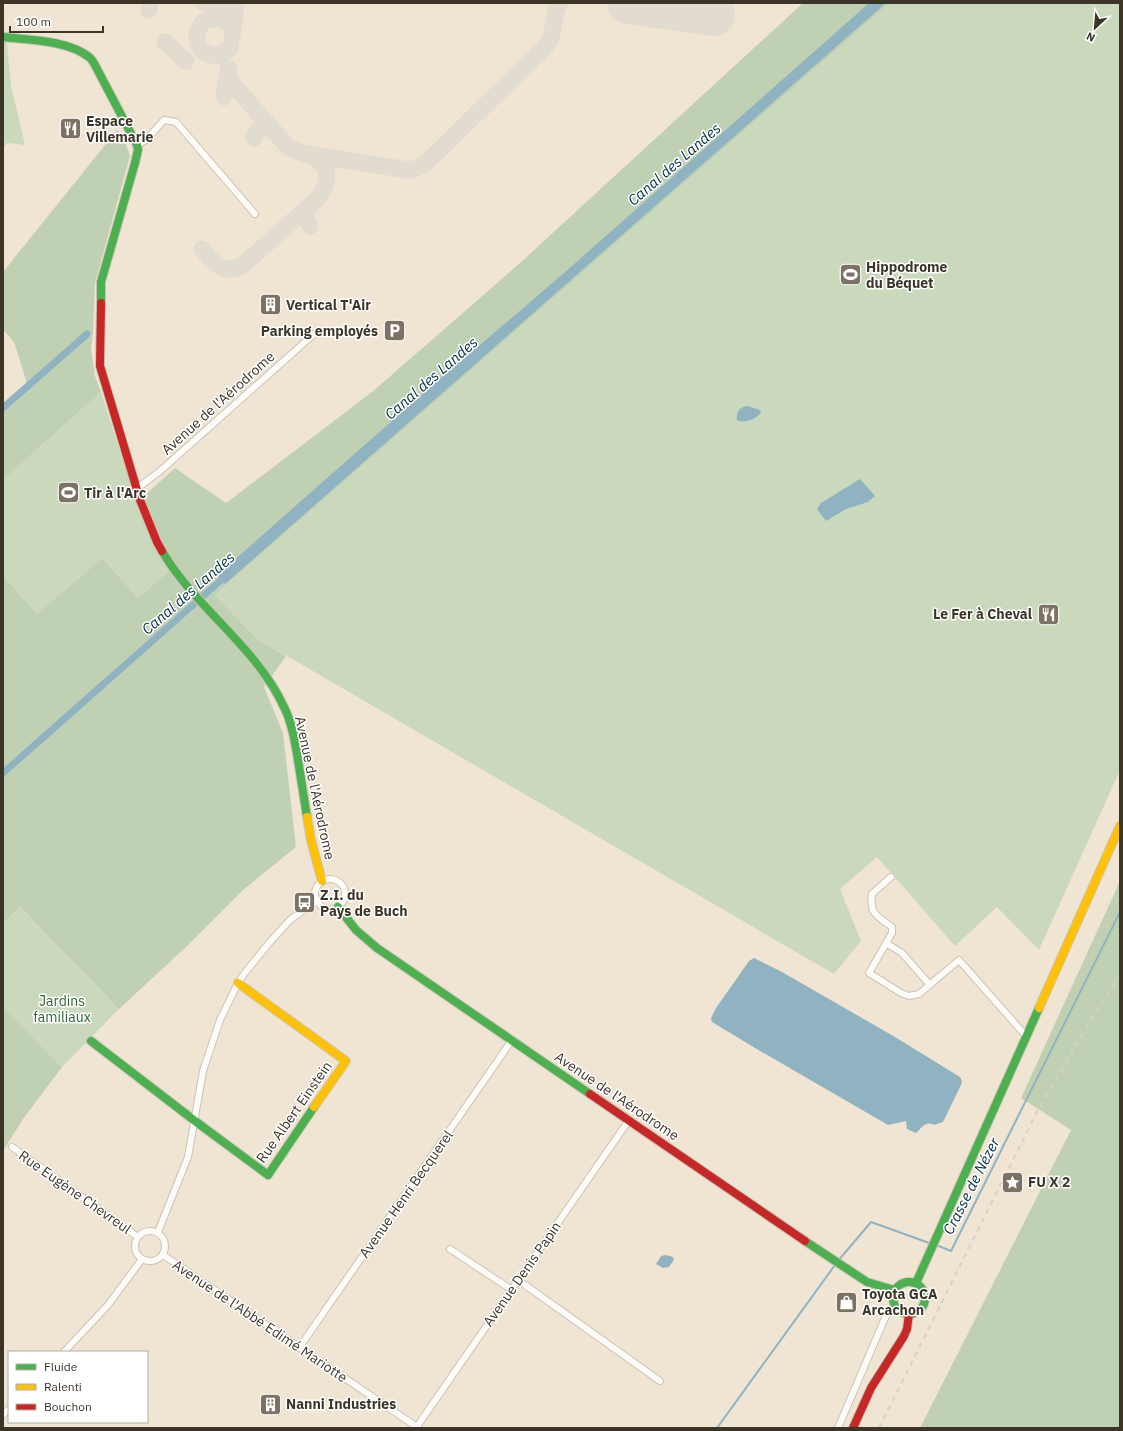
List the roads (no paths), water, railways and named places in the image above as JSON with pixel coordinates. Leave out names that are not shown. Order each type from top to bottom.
[{"type":"street","points":[[3,37],[62,45],[77,49],[89,57],[96,67],[137,145],[146,140],[164,120],[176,122],[255,214]]},
{"type":"street","name":"Avenue de l'Aérodrome","points":[[137,145],[138,150],[135,163],[102,282],[100,366],[136,489],[157,542],[172,568],[190,591],[249,654],[275,688],[285,708],[293,732],[311,840],[322,881]]},
{"type":"street","name":"Avenue de l'Aérodrome","points":[[136,489],[159,472],[314,334]]},
{"type":"street","points":[[916,1283],[1120,826]]},
{"type":"street","points":[[891,878],[872,894],[871,903],[874,914],[892,927],[892,933],[869,973],[901,993],[909,996],[919,994],[959,960],[1026,1036]]},
{"type":"street","points":[[330,879],[339,882],[342,885],[345,894],[344,899],[338,907],[334,909],[323,908],[316,901],[314,892],[322,881],[330,879]]},
{"type":"street","points":[[158,1232],[188,1157],[203,1071],[220,1020],[238,983],[269,943],[290,920],[316,901]]},
{"type":"street","name":"Avenue de l'Aérodrome","points":[[338,907],[356,930],[377,948],[836,1262],[867,1282],[894,1290]]},
{"type":"street","points":[[886,943],[902,953],[930,985]]},
{"type":"street","name":"Rue Albert Einstein","points":[[195,1121],[268,1175],[346,1061],[238,983]]},
{"type":"street","points":[[91,1040],[195,1121]]},
{"type":"street","name":"Avenue Henri Becquerel","points":[[299,1348],[512,1040]]},
{"type":"street","name":"Avenue Denis Papin","points":[[417,1426],[629,1120]]},
{"type":"street","name":"Rue Eugène Chevreul","points":[[12,1147],[138,1237]]},
{"type":"street","points":[[146,1231],[158,1232],[165,1240],[166,1248],[163,1255],[152,1261],[142,1259],[136,1249],[138,1237],[146,1231]]},
{"type":"street","points":[[450,1248],[512,1290]]},
{"type":"street","name":"Avenue de l'Abbé Edimé Mariotte","points":[[163,1255],[417,1426],[426,1428]]},
{"type":"street","points":[[65,1351],[108,1305],[142,1259]]},
{"type":"street","points":[[518,1280],[660,1381]]},
{"type":"street","points":[[906,1281],[916,1283],[924,1290],[926,1296],[920,1311],[909,1314],[900,1312],[892,1299],[894,1290],[897,1286],[906,1281]]},
{"type":"street","points":[[838,1428],[885,1318],[894,1304]]},
{"type":"street","points":[[853,1428],[871,1388],[901,1343],[907,1329],[909,1314]]},
{"type":"water","points":[[869,3],[886,3],[225,584],[217,575],[426,391],[564,273]]},
{"type":"water","points":[[747,406],[760,410],[761,412],[757,417],[750,420],[737,420],[739,411]]},
{"type":"water","points":[[860,479],[875,496],[868,502],[846,509],[826,521],[817,509],[821,503]]},
{"type":"water","points":[[754,958],[782,972],[895,1037],[960,1077],[962,1081],[961,1085],[943,1122],[934,1125],[928,1123],[916,1133],[907,1129],[906,1121],[888,1125],[712,1022],[711,1018],[716,1008],[749,961]]},
{"type":"water","points":[[666,1255],[673,1257],[674,1260],[669,1267],[663,1268],[656,1264],[661,1256]]},
{"type":"waterway","points":[[3,408],[87,334]]},
{"type":"waterway","name":"Canal des Landes","points":[[3,773],[228,574]]},
{"type":"waterway","name":"Crasse de Nézer","points":[[936,1245],[951,1251],[1120,912]]},
{"type":"waterway","name":"Crasse de Nézer","points":[[838,1261],[871,1222],[932,1244]]},
{"type":"waterway","name":"Crasse de Nézer","points":[[717,1428],[835,1265]]},
{"type":"railway","points":[[879,1428],[1038,1110],[1089,1023],[1120,975]]},
{"type":"place","name":"Espace Villemarie","points":[[70,129]]},
{"type":"place","name":"Hippodrome du Béquet","points":[[850,275]]},
{"type":"place","name":"Vertical T'Air","points":[[271,305]]},
{"type":"place","name":"Parking employés","points":[[394,331]]},
{"type":"place","name":"Tir à l'Arc","points":[[68,493]]},
{"type":"place","name":"Le Fer à Cheval","points":[[1048,614]]},
{"type":"place","name":"Z.I. du Pays de Buch","points":[[305,903]]},
{"type":"place","name":"FU X 2","points":[[1013,1182]]},
{"type":"place","name":"Toyota GCA Arcachon","points":[[847,1302]]},
{"type":"place","name":"Nanni Industries","points":[[271,1404]]},
{"type":"park label","name":"Jardins familiaux","points":[[62,1010]]}]
